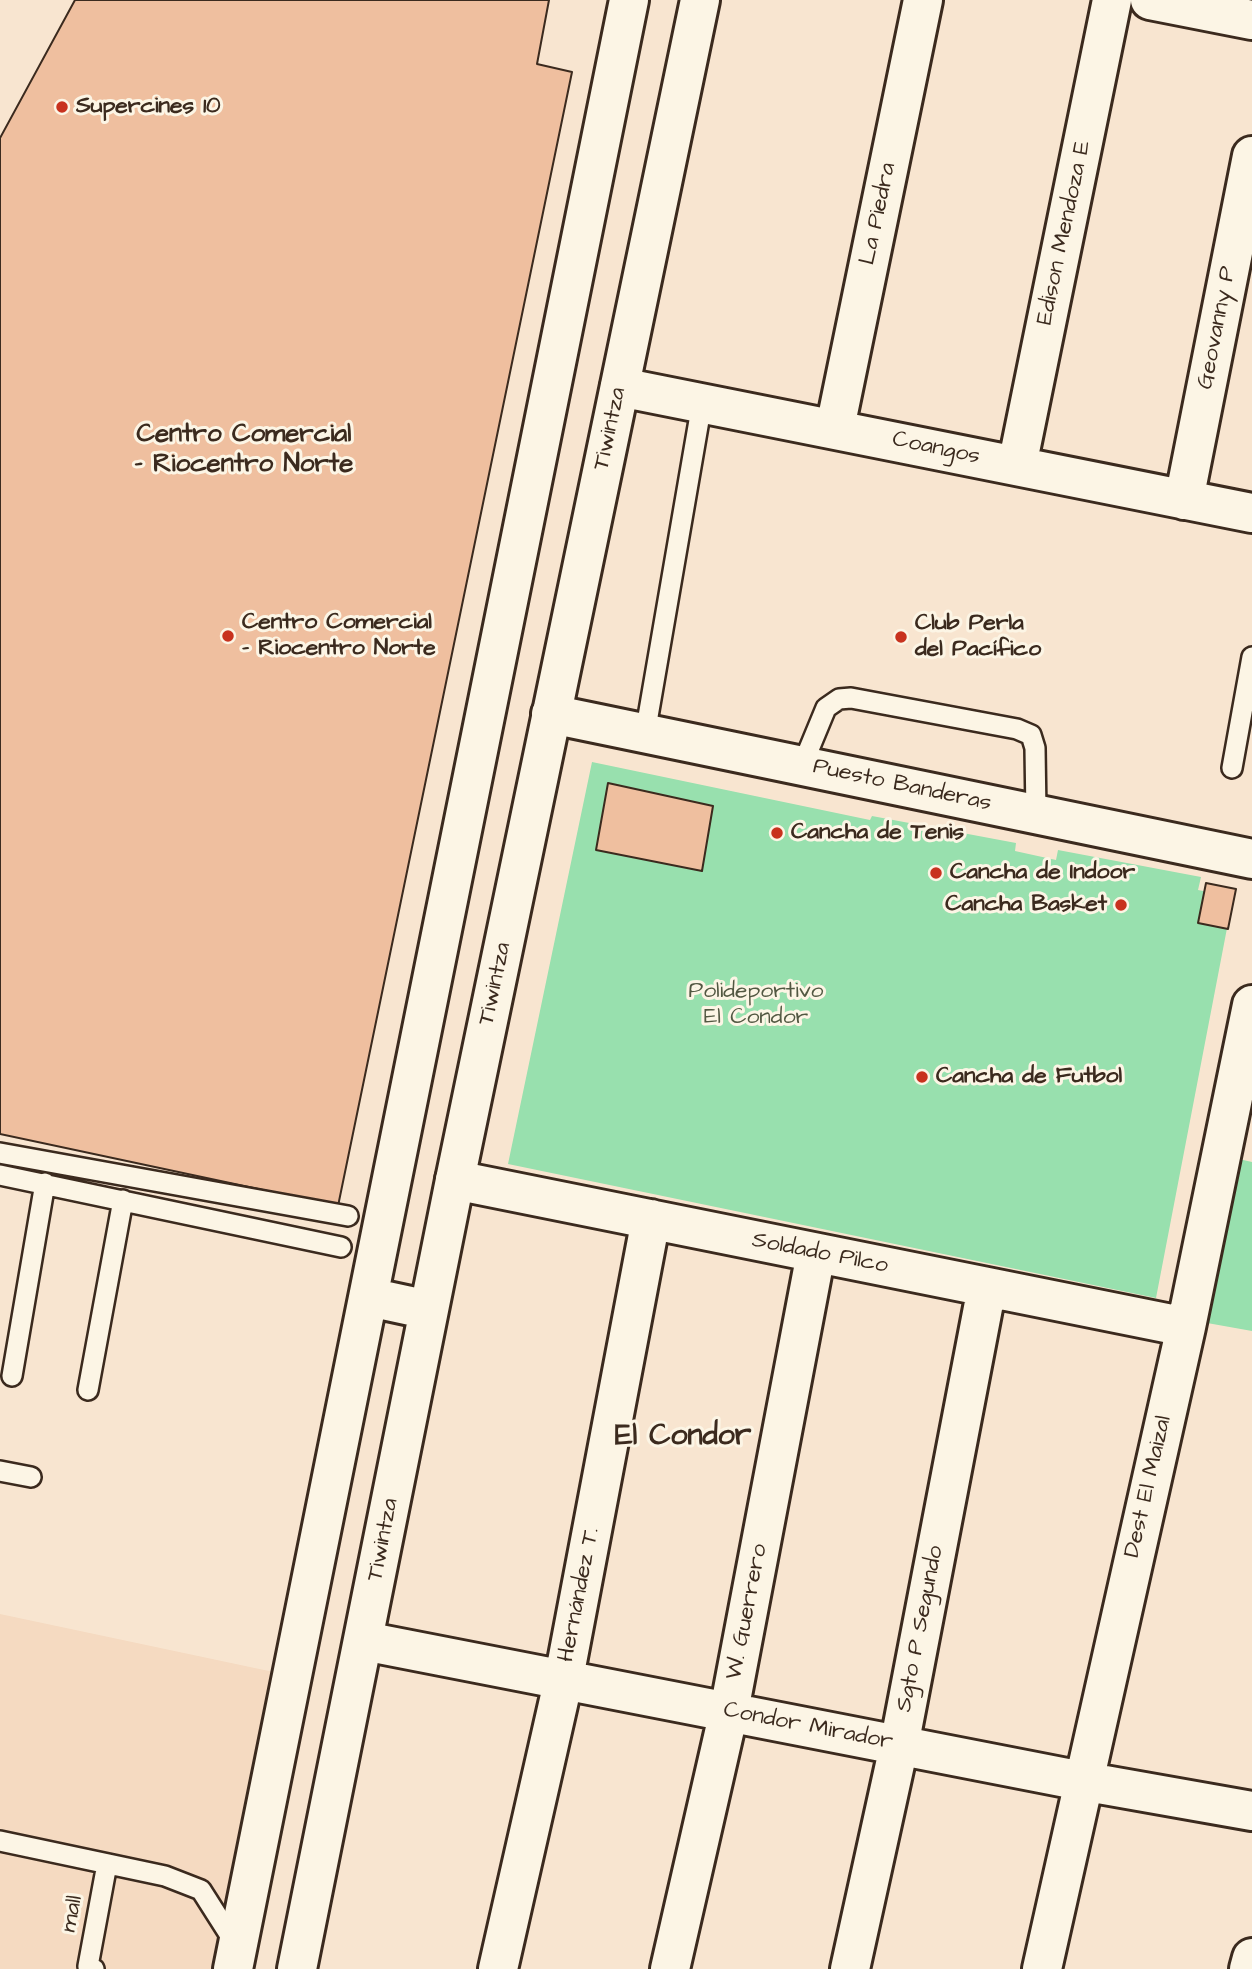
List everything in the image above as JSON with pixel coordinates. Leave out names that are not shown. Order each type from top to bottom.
[{"type":"street","points":[[236,1959],[369,1297],[389,1181],[629,0]]},
{"type":"street","name":"Tiwintza","points":[[297,1969],[455,1180],[700,0]]},
{"type":"street","name":"La Piedra","points":[[835,428],[923,0]]},
{"type":"street","name":"Edison Mendoza E","points":[[1017,466],[1112,0]]},
{"type":"street","points":[[1150,0],[1252,20]]},
{"type":"street","name":"Geovanny P","points":[[1184,500],[1252,156]]},
{"type":"street","name":"Coangos","points":[[620,387],[1252,513]]},
{"type":"street","name":"Puesto Banderas","points":[[551,715],[1252,859]]},
{"type":"street","name":"Dest El Maizal","points":[[1042,1969],[1082,1781],[1186,1327],[1252,1005]]},
{"type":"street","name":"Soldado Pilco","points":[[455,1180],[1186,1327]]},
{"type":"street","name":"Hernández T.","points":[[498,1969],[564,1678],[651,1219]]},
{"type":"street","name":"W. Guerrero","points":[[670,1969],[729,1711],[816,1253]]},
{"type":"street","name":"Sgto P Segundo","points":[[850,1969],[899,1746],[986,1287]]},
{"type":"street","points":[[369,1297],[429,1310]]},
{"type":"street","name":"Condor Mirador","points":[[364,1641],[564,1678],[899,1746],[1252,1811]]},
{"type":"street","points":[[1249,1969],[1252,1958]]},
{"type":"lane","points":[[645,734],[702,403]]},
{"type":"lane","points":[[1232,768],[1252,657]]},
{"type":"lane","points":[[802,766],[826,708],[839,699],[851,698],[1017,729],[1031,735],[1035,748],[1036,814]]},
{"type":"lane","points":[[0,1153],[348,1216]]},
{"type":"lane","points":[[0,1175],[341,1247]]},
{"type":"lane","points":[[12,1376],[45,1183]]},
{"type":"lane","points":[[88,1390],[123,1200]]},
{"type":"lane","points":[[0,1471],[31,1476]]},
{"type":"lane","points":[[0,1841],[165,1876],[201,1891],[236,1959]]},
{"type":"lane","name":"mall","points":[[94,1969],[88,1966],[107,1864]]},
{"type":"shaded area","points":[[0,1614],[283,1674],[230,1969],[0,1969]]},
{"type":"green space","name":"Polideportivo El Condor","points":[[592,762],[870,820],[872,816],[1016,843],[1015,851],[1056,860],[1058,850],[1201,877],[1198,890],[1233,897],[1156,1298],[508,1164]]},
{"type":"green space","points":[[1230,1157],[1252,1162],[1252,1331],[1196,1321]]},
{"type":"building","name":"Centro Comercial - Riocentro Norte","points":[[75,0],[549,0],[537,64],[572,72],[338,1206],[0,1134],[0,138]]},
{"type":"building","points":[[608,783],[713,806],[702,871],[596,850]]},
{"type":"building","points":[[1206,883],[1236,889],[1228,929],[1198,923]]},
{"type":"place","name":"Supercines 10","points":[[62,107]]},
{"type":"place","name":"Centro Comercial - Riocentro Norte","points":[[228,636]]},
{"type":"place","name":"Club Perla del Pacífico","points":[[901,637]]},
{"type":"place","name":"Cancha de Tenis","points":[[777,833]]},
{"type":"place","name":"Cancha de Indoor","points":[[936,873]]},
{"type":"place","name":"Cancha Basket","points":[[1121,905]]},
{"type":"place","name":"Cancha de Futbol","points":[[922,1077]]},
{"type":"district","name":"Centro Comercial - Riocentro Norte","points":[[244,450]]},
{"type":"district","name":"El Condor","points":[[683,1438]]}]
